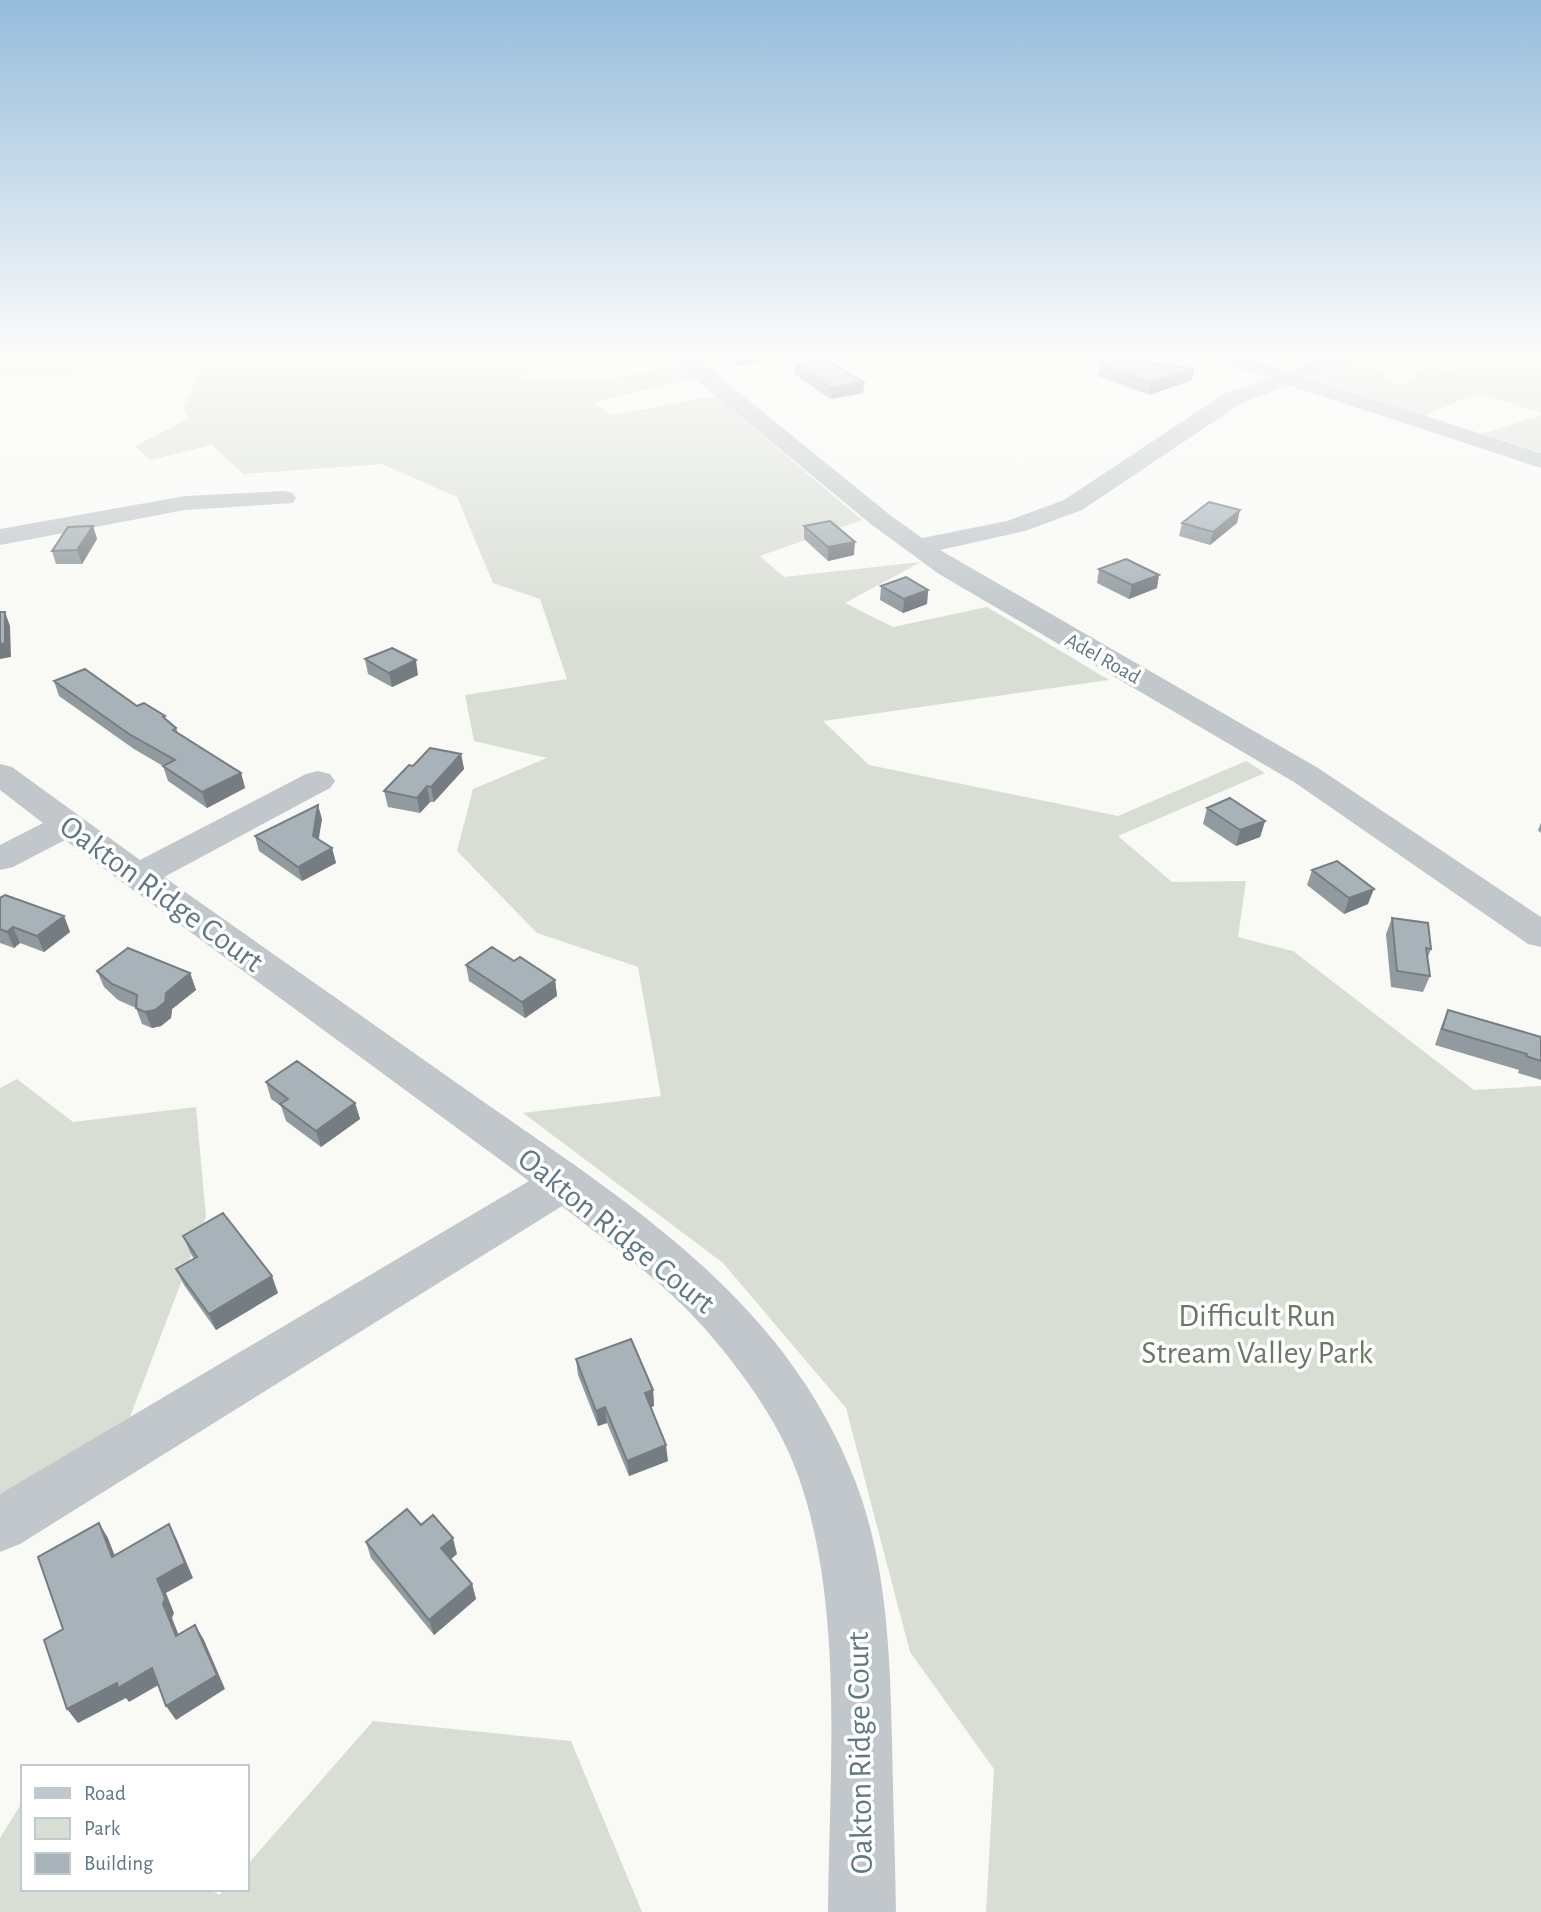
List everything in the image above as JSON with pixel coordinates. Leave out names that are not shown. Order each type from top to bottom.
[{"type":"street","name":"Adel Road","points":[[789,445],[918,546],[991,595],[1306,775],[1541,935]]},
{"type":"street","points":[[918,546],[990,534],[1054,515],[1161,445]]},
{"type":"street","points":[[1493,445],[1541,461]]},
{"type":"street","points":[[0,537],[185,503],[284,498]]},
{"type":"street","name":"Oakton Ridge Court","points":[[0,774],[563,1183],[680,1272],[723,1315],[765,1366],[799,1420],[829,1485],[848,1555],[860,1644],[862,1912]]},
{"type":"street","points":[[138,876],[318,781]]},
{"type":"street","points":[[0,859],[67,825]]},
{"type":"street","points":[[0,1525],[563,1183]]},
{"type":"green space","name":"Difficult Run Stream Valley Park","points":[[137,445],[211,445],[150,460]]},
{"type":"green space","name":"Difficult Run Stream Valley Park","points":[[212,445],[774,445],[862,520],[760,556],[784,577],[921,562],[845,603],[893,627],[987,607],[1109,680],[823,721],[869,765],[1118,816],[1246,761],[1265,773],[1118,836],[1172,882],[1246,881],[1238,937],[1293,951],[1474,1090],[1541,1086],[1541,1912],[986,1912],[994,1769],[910,1652],[846,1408],[723,1263],[523,1113],[661,1096],[638,967],[537,933],[457,851],[473,789],[547,758],[474,741],[465,695],[567,679],[540,599],[493,583],[457,497],[382,464],[243,474]]},
{"type":"green space","points":[[1519,445],[1541,445],[1541,452]]},
{"type":"green space","points":[[17,1079],[73,1122],[196,1107],[206,1217],[130,1417],[0,1496],[0,1088]]},
{"type":"green space","points":[[373,1721],[571,1741],[642,1912],[0,1912],[0,1838],[21,1804],[21,1891],[212,1891],[219,1895],[223,1891],[248,1891],[248,1864]]},
{"type":"building","points":[[1209,502],[1240,510],[1213,532],[1182,523]]},
{"type":"building","points":[[830,521],[855,542],[828,547],[804,526]]},
{"type":"building","points":[[93,526],[77,550],[52,551],[68,527]]},
{"type":"building","points":[[1126,559],[1159,575],[1132,585],[1099,569]]},
{"type":"building","points":[[906,577],[928,590],[904,599],[881,586]]},
{"type":"building","points":[[0,612],[5,612],[5,643],[0,644]]},
{"type":"building","points":[[392,648],[416,660],[389,673],[365,659]]},
{"type":"building","points":[[85,669],[137,706],[144,703],[165,716],[163,717],[176,728],[173,730],[241,773],[202,792],[163,766],[175,760],[129,734],[54,681]]},
{"type":"building","points":[[430,748],[461,754],[431,787],[427,786],[417,798],[384,791],[409,765],[413,766]]},
{"type":"building","points":[[1230,798],[1265,821],[1240,830],[1207,808]]},
{"type":"building","points":[[318,805],[313,836],[332,848],[298,867],[255,836]]},
{"type":"building","points":[[1337,861],[1374,889],[1349,898],[1312,870]]},
{"type":"building","points":[[5,895],[64,916],[37,936],[13,927],[7,932],[0,929],[0,898]]},
{"type":"building","points":[[1392,918],[1428,923],[1431,949],[1426,948],[1430,976],[1397,971]]},
{"type":"building","points":[[492,947],[514,961],[520,957],[555,980],[522,1002],[466,965]]},
{"type":"building","points":[[128,948],[190,973],[166,993],[165,1002],[155,1010],[145,1012],[136,1008],[137,995],[112,984],[97,971]]},
{"type":"building","points":[[1448,1010],[1541,1037],[1541,1061],[1526,1056],[1527,1054],[1442,1029]]},
{"type":"building","points":[[297,1061],[355,1103],[316,1131],[280,1104],[288,1099],[266,1082]]},
{"type":"building","points":[[223,1213],[272,1276],[209,1314],[176,1269],[197,1257],[183,1236]]},
{"type":"building","points":[[631,1339],[653,1390],[645,1393],[666,1445],[627,1461],[605,1407],[596,1411],[576,1359]]},
{"type":"building","points":[[407,1509],[421,1525],[433,1515],[453,1538],[441,1548],[472,1584],[429,1620],[366,1542]]},
{"type":"building","points":[[99,1523],[112,1557],[169,1524],[185,1563],[157,1579],[165,1598],[163,1604],[176,1636],[195,1625],[217,1675],[166,1706],[152,1668],[118,1688],[117,1683],[67,1709],[44,1640],[63,1629],[38,1557]]}]
